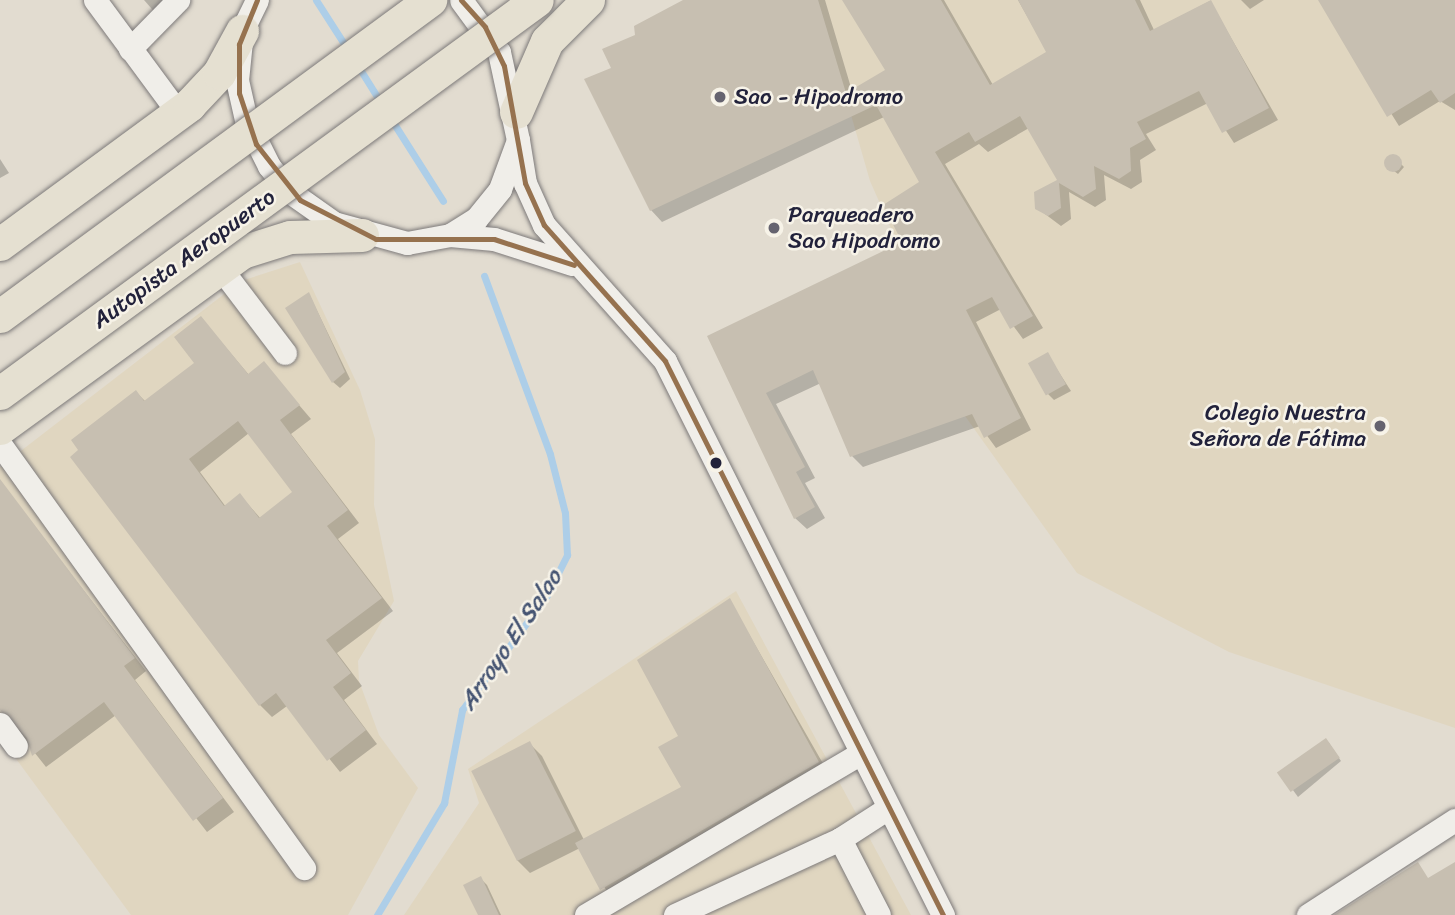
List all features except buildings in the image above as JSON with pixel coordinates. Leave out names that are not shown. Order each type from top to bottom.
[{"type":"highway","points":[[0,316],[430,0]]},
{"type":"highway","name":"Autopista Aeropuerto","points":[[0,393],[537,0]]},
{"type":"highway","points":[[517,126],[547,41],[588,0]]},
{"type":"highway","points":[[0,244],[179,114],[211,84],[242,31]]},
{"type":"highway","points":[[0,428],[219,267],[279,239],[362,235]]},
{"type":"street","points":[[95,0],[179,114]]},
{"type":"street","points":[[130,49],[178,0]]},
{"type":"street","points":[[257,0],[242,31],[237,80],[256,144],[290,192],[362,235],[407,243],[450,235],[494,239],[574,265]]},
{"type":"street","points":[[461,0],[499,52],[533,204],[574,265],[617,304],[665,361],[943,915]]},
{"type":"street","points":[[450,235],[495,198],[517,126]]},
{"type":"street","points":[[219,267],[285,353]]},
{"type":"street","points":[[0,443],[304,869]]},
{"type":"street","points":[[0,724],[16,746]]},
{"type":"street","points":[[586,915],[861,753]]},
{"type":"street","points":[[676,915],[840,839],[888,808]]},
{"type":"street","points":[[1308,915],[1455,820]]},
{"type":"street","points":[[840,839],[879,915]]},
{"type":"shaded area","points":[[818,0],[1455,0],[1455,728],[1229,652],[1077,573],[965,416],[948,357],[870,181]]},
{"type":"shaded area","points":[[300,262],[360,390],[375,439],[374,505],[394,601],[358,661],[359,681],[379,735],[418,788],[348,915],[131,915],[0,737],[0,467],[241,281]]},
{"type":"shaded area","points":[[736,591],[911,915],[404,915],[479,803],[468,769]]},
{"type":"waterway","points":[[316,0],[348,50]]},
{"type":"waterway","points":[[358,66],[381,103]]},
{"type":"waterway","points":[[391,119],[443,201]]},
{"type":"waterway","name":"Arroyo El Salao","points":[[377,915],[444,803],[462,710],[547,595],[567,555],[565,513],[550,454],[484,276]]},
{"type":"transit line","points":[[257,0],[239,44],[239,93],[256,144],[300,200],[376,239],[494,239],[574,265]]},
{"type":"transit line","points":[[461,0],[485,27],[504,66],[525,183],[544,225],[665,361],[943,915]]},
{"type":"place","name":"Sao - Hipodromo","points":[[720,97]]},
{"type":"place","name":"Parqueadero Sao Hipodromo","points":[[774,228]]},
{"type":"place","name":"Colegio Nuestra Señora de Fátima","points":[[1380,426]]}]
